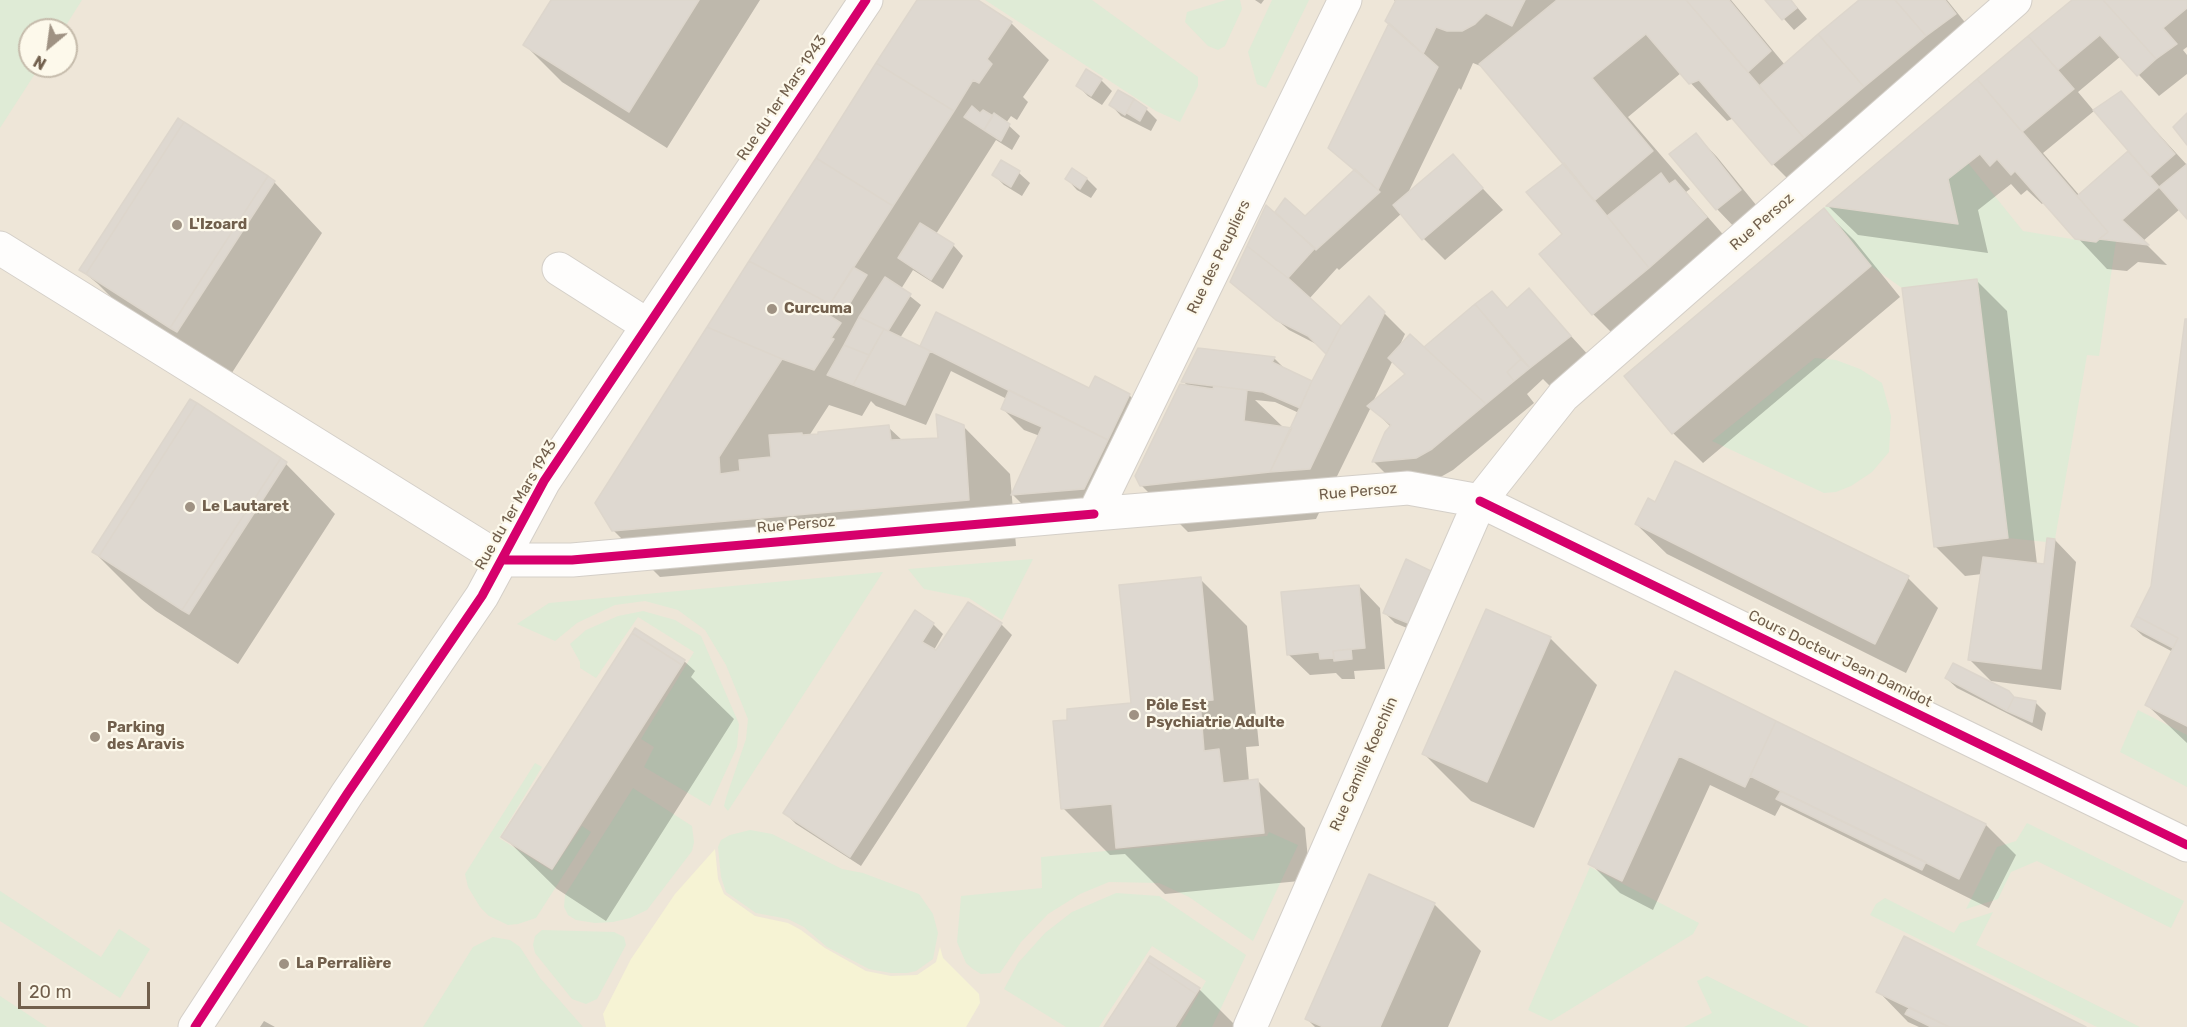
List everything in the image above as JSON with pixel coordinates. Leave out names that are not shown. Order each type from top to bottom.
[{"type":"street","name":"Rue du 1er Mars 1943","points":[[195,1027],[347,794],[482,596],[544,481],[866,0]]},
{"type":"street","name":"Rue des Peupliers","points":[[1094,514],[1345,0]]},
{"type":"street","name":"Rue Persoz","points":[[501,560],[572,560],[1408,488],[1480,501],[1563,396],[2015,0]]},
{"type":"street","points":[[0,248],[501,560]]},
{"type":"street","points":[[559,269],[647,325]]},
{"type":"street","name":"Cours Docteur Jean Damidot","points":[[1480,501],[2187,844]]},
{"type":"street","name":"Rue Camille Koechlin","points":[[1250,1027],[1480,501]]},
{"type":"shaded area","points":[[0,0],[2187,0],[2187,1027],[0,1027]]},
{"type":"green space","points":[[0,0],[82,0],[71,18],[18,18],[18,78],[32,78],[0,128]]},
{"type":"green space","points":[[985,0],[1092,0],[1198,77],[1198,86],[1180,122],[1156,111]]},
{"type":"green space","points":[[1226,0],[1240,0],[1242,9],[1225,46],[1218,50],[1208,46],[1185,22],[1187,12]]},
{"type":"green space","points":[[1272,0],[1309,0],[1266,88],[1257,84],[1248,52]]},
{"type":"green space","points":[[1968,163],[2023,231],[2090,242],[2099,239],[2116,241],[2099,356],[2087,355],[2055,539],[2048,538],[2046,542],[2008,538],[1977,280],[1902,288],[1871,266],[1824,208],[1826,206],[1958,224],[1948,179]]},
{"type":"green space","points":[[1815,358],[1836,360],[1860,369],[1882,383],[1891,416],[1889,452],[1872,472],[1851,486],[1836,492],[1824,493],[1712,441]]},
{"type":"green space","points":[[1033,559],[1002,620],[969,598],[924,589],[908,569]]},
{"type":"green space","points":[[883,572],[728,811],[724,806],[746,739],[748,719],[726,665],[705,630],[678,610],[645,601],[615,605],[577,623],[555,641],[517,624],[549,603]]},
{"type":"green space","points":[[643,611],[675,620],[701,636],[739,724],[737,747],[710,806],[644,767],[654,747],[641,739],[694,652],[638,617],[596,678],[580,668],[580,662],[570,644],[586,630],[618,616]]},
{"type":"green space","points":[[2138,710],[2187,735],[2187,787],[2120,752]]},
{"type":"green space","points":[[535,763],[542,767],[499,838],[552,871],[582,826],[591,832],[536,918],[508,925],[489,916],[480,907],[468,887],[465,874]]},
{"type":"green space","points":[[633,788],[692,826],[694,842],[692,851],[647,910],[630,918],[613,922],[595,923],[576,920],[568,915],[564,907],[565,895]]},
{"type":"green space","points":[[2027,823],[2184,901],[2171,928],[2037,861],[2011,872],[1998,899],[1966,909],[1997,847],[2016,841]]},
{"type":"green space","points":[[750,830],[772,834],[842,869],[863,873],[919,894],[933,914],[938,933],[933,959],[916,971],[907,973],[869,969],[827,947],[804,927],[788,919],[756,913],[726,892],[721,877],[718,847],[721,840],[730,835]]},
{"type":"green space","points":[[1269,832],[1298,845],[1253,941],[1189,897],[1159,883],[1109,882],[1080,894],[1048,914],[1021,942],[1000,973],[981,974],[973,969],[966,963],[957,942],[961,896],[1042,888],[1041,857],[1267,836]]},
{"type":"green space","points":[[1590,867],[1699,923],[1693,934],[1551,1021],[1528,1010]]},
{"type":"green space","points":[[0,891],[101,957],[119,929],[150,949],[120,998],[0,921]]},
{"type":"green space","points":[[1116,893],[1159,896],[1246,955],[1212,1027],[1180,1027],[1206,981],[1152,946],[1099,1027],[1066,1027],[1004,989],[1018,963],[1045,933],[1072,912]]},
{"type":"green space","points":[[1885,898],[1954,933],[1960,923],[1993,912],[1976,945],[2140,1027],[2097,1027],[1870,915],[1876,904]]},
{"type":"green space","points":[[542,930],[614,932],[624,937],[626,945],[597,999],[586,1004],[572,999],[535,953],[533,945],[535,936]]},
{"type":"green space","points":[[493,937],[510,940],[520,947],[540,978],[583,1027],[423,1027],[473,947]]},
{"type":"green space","points":[[1707,976],[1809,1027],[1684,1027],[1712,1013],[1697,981]]},
{"type":"green space","points":[[0,996],[47,1027],[0,1027]]},
{"type":"sand","points":[[715,849],[718,879],[724,894],[755,916],[788,923],[801,930],[825,948],[866,971],[891,976],[917,975],[936,962],[940,947],[943,958],[979,994],[980,1003],[966,1027],[606,1027],[603,1014],[631,959],[675,894]]},
{"type":"building","points":[[551,0],[699,0],[629,112],[523,45]]},
{"type":"building","points":[[917,0],[978,0],[1012,22],[987,59],[992,64],[979,83],[973,80],[954,111],[876,63]]},
{"type":"building","points":[[1396,0],[1525,0],[1512,26],[1486,13],[1475,24],[1462,31],[1447,31],[1436,27],[1423,54],[1385,21]]},
{"type":"building","points":[[1557,0],[1686,0],[1804,138],[1772,165],[1699,80],[1689,84],[1646,34],[1592,78],[1653,151],[1594,201],[1479,64]]},
{"type":"building","points":[[1686,0],[1729,0],[1771,51],[1748,72]]},
{"type":"building","points":[[1765,0],[1791,0],[1797,8],[1782,20]]},
{"type":"building","points":[[1859,0],[1895,0],[1926,36],[1864,87],[1818,34]]},
{"type":"building","points":[[1895,0],[1945,0],[1956,14],[1926,36]]},
{"type":"building","points":[[2072,0],[2103,0],[2156,59],[2137,76],[2100,35],[2058,70],[2028,36]]},
{"type":"building","points":[[2103,0],[2187,0],[2187,8],[2163,28],[2177,44],[2156,59]]},
{"type":"building","points":[[1389,23],[1438,67],[1378,190],[1328,148]]},
{"type":"building","points":[[1818,34],[1864,87],[1804,138],[1759,86]]},
{"type":"building","points":[[2028,36],[2074,89],[2022,132],[1977,79]]},
{"type":"building","points":[[876,63],[954,111],[893,206],[816,158]]},
{"type":"building","points":[[1086,69],[1102,79],[1091,96],[1076,86]]},
{"type":"building","points":[[1977,79],[2108,232],[2096,242],[2075,239],[2015,171],[2011,175],[1997,159],[1990,166],[1980,154],[1948,179],[1958,224],[1826,206]]},
{"type":"building","points":[[1118,90],[1134,99],[1125,115],[1109,105]]},
{"type":"building","points":[[2121,91],[2175,154],[2150,176],[2093,110]]},
{"type":"building","points":[[1134,99],[1147,108],[1140,121],[1127,113]]},
{"type":"building","points":[[972,106],[980,113],[983,110],[993,116],[984,130],[964,117]]},
{"type":"building","points":[[994,113],[1010,124],[1001,141],[984,130]]},
{"type":"building","points":[[2187,113],[2187,145],[2173,127]]},
{"type":"building","points":[[178,118],[184,122],[86,274],[79,270]]},
{"type":"building","name":"L'Izoard","points":[[184,122],[268,176],[170,328],[86,274]]},
{"type":"building","points":[[1696,133],[1741,190],[1716,210],[1669,154]]},
{"type":"building","points":[[2128,151],[2159,187],[2122,220],[2149,245],[2099,239],[2108,232],[2077,196]]},
{"type":"building","points":[[1453,154],[1483,188],[1422,240],[1393,205]]},
{"type":"building","points":[[816,158],[893,206],[830,304],[749,261]]},
{"type":"building","points":[[1001,160],[1020,171],[1011,187],[992,175]]},
{"type":"building","points":[[1564,163],[1649,268],[1592,315],[1539,254],[1562,234],[1526,192]]},
{"type":"building","points":[[2187,164],[2187,219],[2159,187]]},
{"type":"building","points":[[1072,168],[1087,178],[1080,189],[1065,179]]},
{"type":"building","points":[[1355,169],[1380,192],[1316,250],[1275,212],[1285,198],[1305,216]]},
{"type":"building","points":[[1661,173],[1669,184],[1675,180],[1707,217],[1649,268],[1607,216]]},
{"type":"building","points":[[268,176],[275,181],[177,332],[170,328]]},
{"type":"building","points":[[1266,205],[1315,248],[1288,278],[1247,246]]},
{"type":"building","points":[[1824,208],[1871,266],[1672,434],[1624,376]]},
{"type":"building","points":[[920,223],[954,244],[931,280],[898,258]]},
{"type":"building","points":[[1247,246],[1288,278],[1341,326],[1326,354],[1308,336],[1276,320],[1230,282]]},
{"type":"building","points":[[749,261],[830,304],[825,313],[841,323],[831,338],[834,339],[814,370],[707,327]]},
{"type":"building","points":[[853,267],[867,275],[845,311],[830,304]]},
{"type":"building","points":[[885,277],[911,294],[888,331],[859,317]]},
{"type":"building","points":[[1977,279],[2008,538],[1934,547],[1902,288]]},
{"type":"building","points":[[1529,288],[1571,336],[1530,368],[1475,304],[1492,291],[1507,308]]},
{"type":"building","points":[[1369,296],[1385,312],[1310,469],[1270,472],[1312,381],[1341,326]]},
{"type":"building","points":[[1475,304],[1521,359],[1507,372],[1514,381],[1486,404],[1424,347]]},
{"type":"building","points":[[936,312],[1089,388],[1095,376],[1130,394],[1108,440],[920,346]]},
{"type":"building","points":[[859,317],[884,329],[869,355],[844,345]]},
{"type":"building","points":[[2185,319],[2187,319],[2187,726],[2145,705],[2178,638],[2136,616],[2151,586]]},
{"type":"building","points":[[707,327],[782,359],[719,457],[720,474],[740,471],[739,460],[771,457],[769,435],[818,434],[818,432],[889,425],[891,440],[938,438],[936,414],[964,425],[969,500],[612,531],[595,503]]},
{"type":"building","points":[[884,329],[930,351],[905,405],[853,385]]},
{"type":"building","points":[[1410,334],[1486,404],[1432,449],[1416,458],[1372,462],[1385,432],[1391,425],[1367,406],[1405,374],[1388,358]]},
{"type":"building","points":[[844,345],[869,355],[853,385],[827,375]]},
{"type":"building","points":[[1198,348],[1275,357],[1272,362],[1312,381],[1300,408],[1263,392],[1181,382]]},
{"type":"building","points":[[1521,359],[1530,368],[1514,381],[1507,372]]},
{"type":"building","points":[[1180,384],[1213,389],[1214,386],[1247,390],[1244,421],[1292,428],[1270,472],[1140,486],[1135,476]]},
{"type":"building","points":[[1009,390],[1108,440],[1084,489],[1011,495],[1042,427],[1001,409]]},
{"type":"building","points":[[190,399],[197,403],[99,556],[92,552]]},
{"type":"building","name":"Le Lautaret","points":[[197,403],[281,458],[182,610],[99,556]]},
{"type":"building","points":[[281,458],[287,462],[189,614],[182,610]]},
{"type":"building","points":[[1675,461],[1909,576],[1875,644],[1635,524],[1648,498],[1655,502]]},
{"type":"building","points":[[2047,538],[2055,539],[2041,669],[1968,660],[1983,557],[2044,564]]},
{"type":"building","points":[[1406,559],[1431,571],[1408,623],[1383,613]]},
{"type":"building","name":"Pôle Est Psychiatrie Adulte","points":[[1201,577],[1213,700],[1200,701],[1204,751],[1219,749],[1223,783],[1258,779],[1264,833],[1116,848],[1112,804],[1061,809],[1053,721],[1067,720],[1067,709],[1131,703],[1119,585]]},
{"type":"building","points":[[1359,585],[1365,648],[1333,651],[1334,658],[1320,659],[1319,652],[1287,655],[1281,592]]},
{"type":"building","points":[[968,602],[1002,623],[850,857],[783,813],[915,610],[934,623],[922,642],[936,650]]},
{"type":"building","points":[[1486,609],[1551,637],[1487,782],[1422,754]]},
{"type":"building","points":[[2136,616],[2178,638],[2173,648],[2131,626]]},
{"type":"building","points":[[635,628],[685,660],[682,665],[632,633]]},
{"type":"building","points":[[632,633],[682,665],[552,869],[501,837]]},
{"type":"building","points":[[1351,649],[1352,659],[1334,661],[1333,651]]},
{"type":"building","points":[[1953,663],[2009,691],[2014,697],[2007,711],[1945,678]]},
{"type":"building","points":[[1675,671],[1776,721],[1745,787],[1679,756],[1622,881],[1588,864]]},
{"type":"building","points":[[2014,697],[2036,701],[2032,722],[2007,711]]},
{"type":"building","points":[[1776,721],[1986,824],[1959,879],[1750,776]]},
{"type":"building","points":[[1781,791],[1926,862],[1922,870],[1776,799]]},
{"type":"building","points":[[1369,874],[1435,903],[1380,1027],[1323,1027],[1305,1019]]},
{"type":"building","points":[[1904,936],[2086,1027],[1949,1027],[1876,992]]},
{"type":"building","points":[[1150,956],[1200,988],[1196,994],[1147,961]]},
{"type":"building","points":[[1147,961],[1196,994],[1175,1027],[1104,1027]]},
{"type":"building","points":[[1909,1007],[1949,1027],[1931,1027],[1905,1014]]},
{"type":"cycle path","points":[[195,1027],[347,794],[482,596],[544,481],[866,0]]},
{"type":"cycle path","points":[[1480,501],[2187,845]]},
{"type":"cycle path","points":[[502,560],[572,560],[1094,514]]},
{"type":"place","name":"L'Izoard","points":[[177,225]]},
{"type":"place","name":"Curcuma","points":[[772,309]]},
{"type":"place","name":"Le Lautaret","points":[[190,507]]},
{"type":"place","name":"Pôle Est Psychiatrie Adulte","points":[[1134,715]]},
{"type":"place","name":"Parking des Aravis","points":[[95,737]]},
{"type":"place","name":"La Perralière","points":[[284,964]]}]
